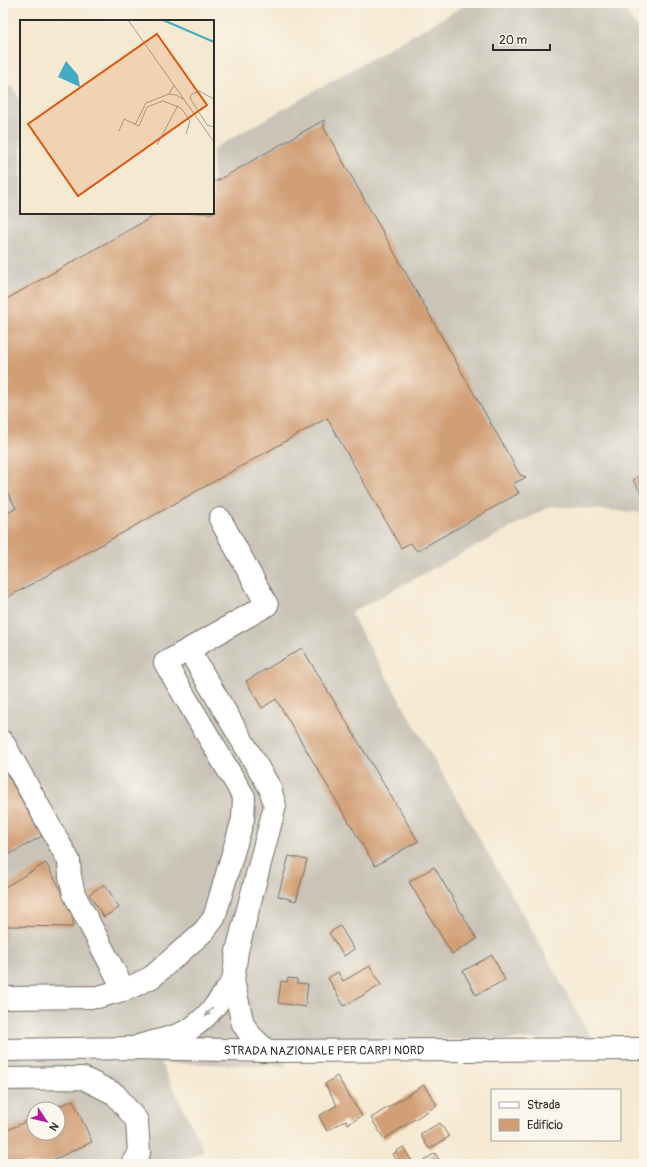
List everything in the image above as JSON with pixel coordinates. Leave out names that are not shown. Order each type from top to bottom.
[{"type":"main road","points":[[3,998],[98,997],[124,990],[152,977],[204,931],[214,918],[243,819],[244,797],[165,663],[267,604],[220,519]]},
{"type":"main road","points":[[189,650],[270,788],[275,806],[237,951],[233,981],[244,1024],[251,1036],[267,1051]]},
{"type":"main road","points":[[3,742],[69,861],[70,876],[74,894],[124,990]]},
{"type":"main road","points":[[214,918],[244,926]]},
{"type":"main road","points":[[134,1048],[182,1033],[197,1025],[210,1012],[233,981]]},
{"type":"main road","name":"STRADA NAZIONALE PER CARPI NORD","points":[[3,1050],[134,1048],[267,1051],[644,1049]]},
{"type":"main road","points":[[3,1079],[83,1078],[114,1094],[137,1122],[139,1153],[132,1164]]},
{"type":"shaded area","points":[[469,3],[621,3],[644,40],[644,513],[551,506],[350,613],[525,918],[592,1039],[271,1041],[287,1066],[161,1063],[204,1151],[177,1164],[3,1164],[3,90],[11,85],[20,99],[20,214],[92,214],[94,217],[99,214],[214,214],[214,148]]},
{"type":"building","points":[[324,120],[324,128],[520,475],[526,477],[513,484],[519,493],[417,551],[410,543],[401,548],[327,418],[3,600],[3,516],[16,508],[3,485],[3,301],[157,214],[214,214],[214,182]]},
{"type":"building","points":[[644,473],[644,497],[633,480]]},
{"type":"building","points":[[302,648],[418,841],[375,866],[276,699],[262,708],[246,681]]},
{"type":"building","points":[[3,767],[42,836],[3,858]]},
{"type":"building","points":[[289,856],[307,860],[296,901],[278,896]]},
{"type":"building","points":[[46,863],[73,912],[73,927],[6,926],[5,942],[3,942],[3,888]]},
{"type":"building","points":[[434,867],[477,939],[452,954],[409,882]]},
{"type":"building","points":[[105,884],[119,908],[104,917],[89,894]]},
{"type":"building","points":[[340,926],[354,949],[344,956],[329,933]]},
{"type":"building","points":[[492,955],[505,980],[476,995],[463,971]]},
{"type":"building","points":[[370,966],[381,985],[344,1006],[328,978],[338,972],[343,981]]},
{"type":"building","points":[[288,978],[297,979],[297,983],[308,984],[305,1007],[278,1003],[281,981],[287,982]]},
{"type":"building","points":[[337,1076],[362,1116],[348,1124],[346,1120],[327,1131],[319,1116],[337,1105],[325,1084]]},
{"type":"building","points":[[424,1085],[437,1105],[384,1139],[371,1118]]},
{"type":"building","points":[[73,1100],[92,1142],[44,1164],[3,1164],[3,1132],[26,1122],[26,1141],[66,1141],[66,1103]]},
{"type":"building","points":[[440,1123],[449,1137],[429,1149],[420,1134]]},
{"type":"building","points":[[403,1147],[412,1161],[407,1164],[399,1164],[393,1154]]},
{"type":"building","points":[[435,1153],[442,1164],[424,1164],[422,1162]]}]
